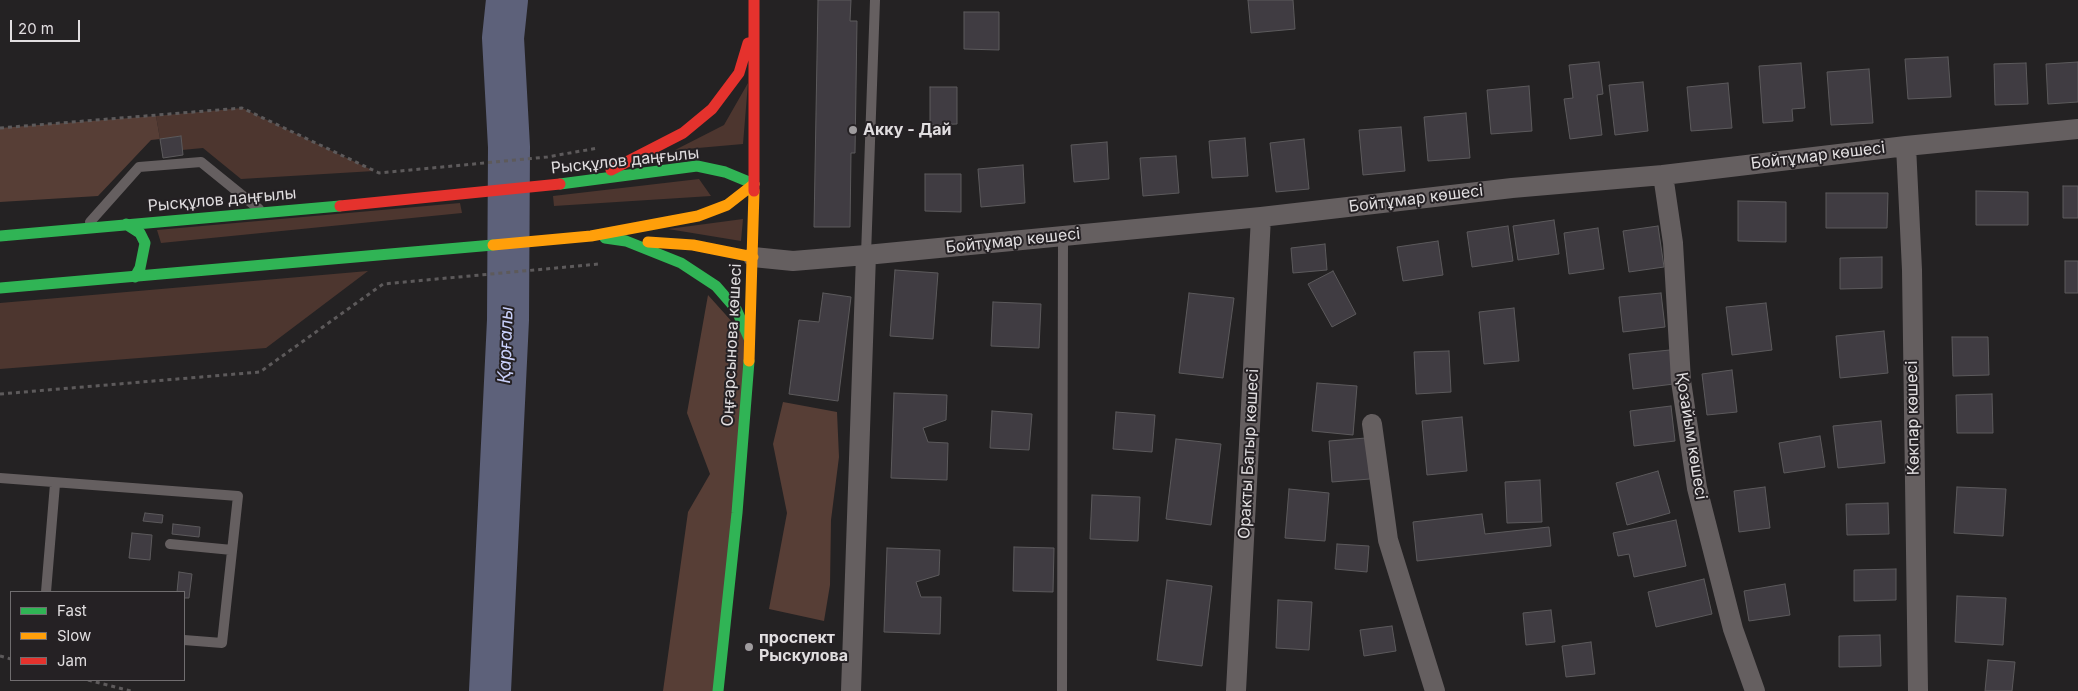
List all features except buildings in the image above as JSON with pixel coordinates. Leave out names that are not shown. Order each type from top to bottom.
[{"type":"main road","name":"Оңғарсынова көшесі","points":[[718,691],[737,512],[750,343],[754,184],[754,0]]},
{"type":"main road","points":[[581,181],[624,165],[683,133],[712,110],[739,73],[755,20]]},
{"type":"main road","name":"Рысқұлов даңғылы","points":[[0,236],[440,197],[697,166],[724,172],[754,184]]},
{"type":"main road","points":[[0,288],[445,251],[591,236],[698,216],[726,205],[754,184]]},
{"type":"main road","points":[[126,224],[140,233],[145,243],[140,268],[135,277]]},
{"type":"main road","points":[[591,236],[626,241],[693,245],[753,257]]},
{"type":"main road","points":[[626,241],[681,264],[716,286],[736,309],[750,343]]},
{"type":"street","name":"Бойтұмар көшесі","points":[[753,257],[793,261],[1261,217],[1512,188],[1663,175],[1906,146],[2078,129]]},
{"type":"street","name":"Көкпар көшесі","points":[[1906,146],[1912,270],[1918,691]]},
{"type":"street","name":"Қозайым көшесі","points":[[1663,175],[1673,243],[1681,381],[1697,488],[1732,629],[1755,691]]},
{"type":"street","name":"Оракты Батыр көшесі","points":[[1236,691],[1261,217]]},
{"type":"street","points":[[851,691],[866,255]]},
{"type":"street","points":[[1372,424],[1388,540],[1435,691]]},
{"type":"lane","points":[[866,255],[875,0]]},
{"type":"lane","points":[[85,228],[139,167],[201,162],[264,212]]},
{"type":"lane","points":[[1062,691],[1064,236]]},
{"type":"lane","points":[[0,478],[55,484],[238,496],[222,642],[185,640]]},
{"type":"lane","points":[[46,591],[55,484]]},
{"type":"lane","points":[[170,544],[232,550]]},
{"type":"path","points":[[0,128],[242,108],[379,173],[547,157]]},
{"type":"path","points":[[0,394],[260,372],[383,284],[553,268]]},
{"type":"path","points":[[92,681],[131,691]]},
{"type":"shaded area","points":[[748,83],[743,144],[675,150],[724,125]]},
{"type":"shaded area","points":[[242,108],[374,171],[241,179],[203,148],[182,150],[181,136],[160,139],[156,116]]},
{"type":"shaded area","points":[[156,116],[160,139],[151,140],[98,196],[0,202],[0,128]]},
{"type":"shaded area","points":[[699,179],[711,196],[554,206],[553,196]]},
{"type":"shaded area","points":[[460,203],[462,213],[161,243],[157,230]]},
{"type":"shaded area","points":[[743,219],[741,241],[668,229]]},
{"type":"shaded area","points":[[368,271],[266,348],[0,369],[0,303]]},
{"type":"shaded area","points":[[708,295],[751,343],[718,691],[663,691],[688,512],[710,474],[687,413]]},
{"type":"shaded area","points":[[783,402],[837,412],[839,457],[831,520],[830,585],[824,621],[769,609],[787,513],[773,444]]},
{"type":"waterway","name":"Қарғалы","points":[[490,691],[508,320],[509,147],[503,38],[507,0]]},
{"type":"traffic: fast","points":[[560,184],[697,166],[725,172],[754,184]]},
{"type":"traffic: fast","points":[[0,236],[340,206]]},
{"type":"traffic: fast","points":[[126,224],[140,233],[145,243],[140,268],[135,277]]},
{"type":"traffic: fast","points":[[605,238],[626,241],[681,263],[716,286],[736,309],[749,338]]},
{"type":"traffic: fast","points":[[0,288],[493,245]]},
{"type":"traffic: fast","points":[[718,691],[737,513],[749,361]]},
{"type":"traffic: slow","points":[[493,245],[591,236],[698,216],[727,205],[754,184]]},
{"type":"traffic: slow","points":[[749,361],[754,191]]},
{"type":"traffic: slow","points":[[648,242],[693,245],[753,257]]},
{"type":"traffic: jam","points":[[754,0],[754,191]]},
{"type":"traffic: jam","points":[[611,170],[683,133],[712,109],[739,73],[748,43]]},
{"type":"traffic: jam","points":[[340,206],[560,184]]},
{"type":"place","name":"Акку - Дай","points":[[853,130]]},
{"type":"place","name":"проспект Рыскулова","points":[[749,647]]}]
